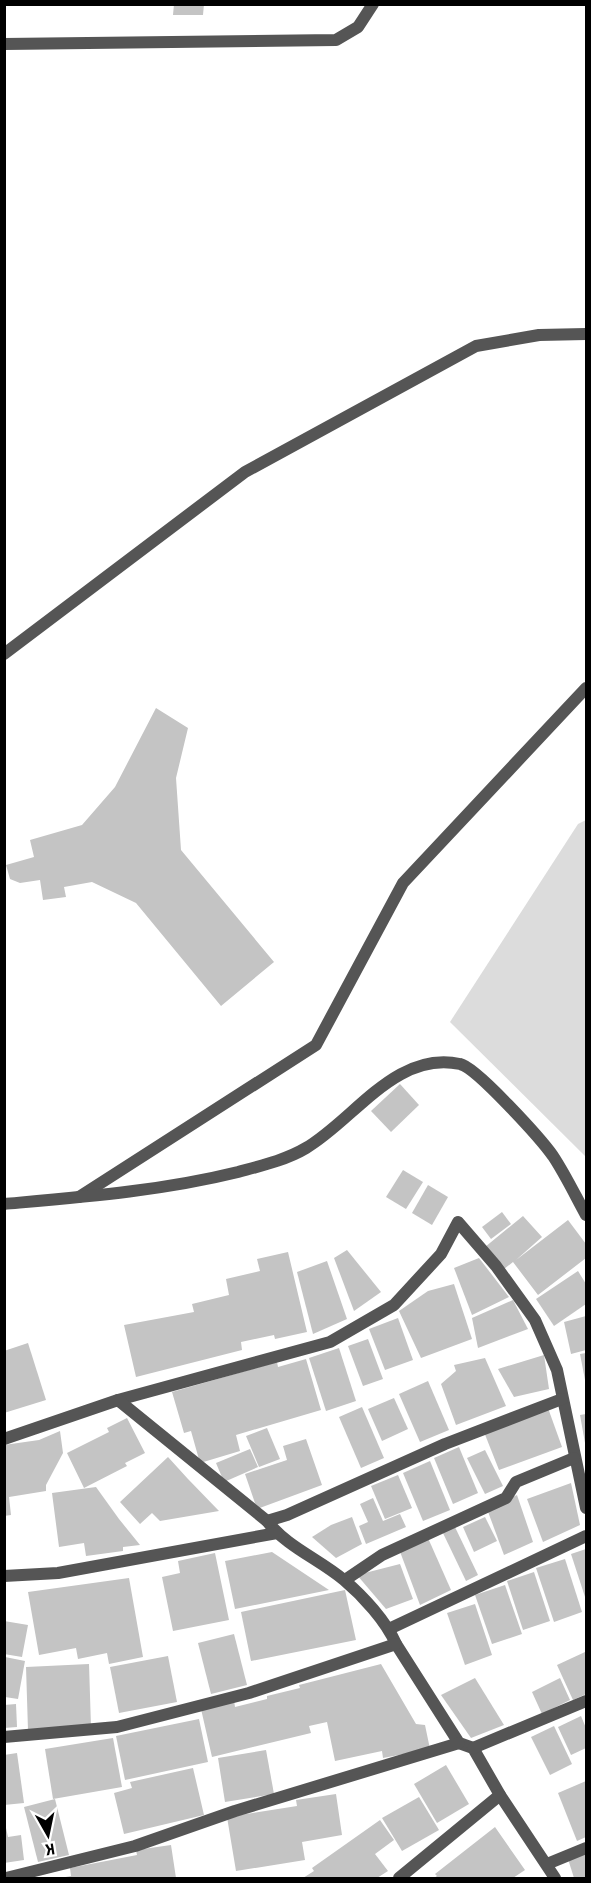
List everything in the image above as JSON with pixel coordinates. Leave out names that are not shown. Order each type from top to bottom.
[{"type":"street","points":[[4,44],[336,40],[358,27],[373,4]]},
{"type":"street","points":[[4,654],[245,472],[476,346],[539,335],[586,334]]},
{"type":"street","points":[[79,1197],[316,1046],[404,883],[586,688]]},
{"type":"street","points":[[4,1204],[194,1183],[264,1165],[304,1149],[332,1130],[366,1097],[412,1068],[442,1063],[462,1064],[480,1076],[552,1154],[586,1215]]},
{"type":"street","points":[[4,1439],[118,1400],[330,1342],[394,1305],[441,1254],[458,1222],[496,1266],[535,1320],[557,1370],[586,1508]]},
{"type":"street","points":[[267,1521],[287,1515],[445,1444],[562,1399]]},
{"type":"street","points":[[118,1400],[267,1521],[277,1533],[345,1580],[389,1629],[396,1644],[459,1743],[473,1749],[500,1795],[555,1878]]},
{"type":"street","points":[[345,1580],[382,1555],[506,1498],[516,1482],[574,1458]]},
{"type":"street","points":[[4,1575],[58,1573],[277,1533]]},
{"type":"street","points":[[389,1629],[586,1536]]},
{"type":"street","points":[[4,1737],[117,1727],[249,1694],[396,1644]]},
{"type":"street","points":[[473,1749],[586,1701]]},
{"type":"street","points":[[6,1878],[135,1846],[235,1810],[459,1743]]},
{"type":"street","points":[[399,1878],[500,1795]]},
{"type":"street","points":[[547,1864],[586,1848]]},
{"type":"shaded area","points":[[586,820],[586,1157],[450,1022],[578,824]]},
{"type":"building","points":[[174,4],[204,4],[203,15],[173,15]]},
{"type":"building","points":[[156,708],[188,728],[176,778],[181,850],[274,962],[221,1006],[136,903],[92,882],[64,887],[66,897],[43,900],[40,880],[20,883],[10,879],[6,865],[34,857],[30,840],[82,825],[115,787]]},
{"type":"building","points":[[400,1084],[419,1105],[391,1132],[371,1111]]},
{"type":"building","points":[[403,1170],[423,1182],[406,1209],[386,1197]]},
{"type":"building","points":[[428,1185],[448,1197],[432,1225],[412,1213]]},
{"type":"building","points":[[502,1212],[511,1224],[491,1239],[482,1227]]},
{"type":"building","points":[[523,1216],[542,1237],[516,1260],[568,1220],[586,1244],[586,1258],[538,1295],[513,1262],[504,1269],[485,1247]]},
{"type":"building","points":[[347,1250],[381,1292],[354,1311],[334,1258]]},
{"type":"building","points":[[288,1252],[307,1332],[275,1339],[274,1335],[241,1342],[242,1350],[136,1377],[124,1325],[194,1312],[192,1304],[229,1295],[226,1279],[260,1271],[257,1259]]},
{"type":"building","points":[[479,1258],[509,1297],[472,1315],[454,1268]]},
{"type":"building","points":[[327,1261],[347,1319],[313,1334],[297,1272]]},
{"type":"building","points":[[578,1271],[586,1284],[586,1304],[554,1326],[536,1299]]},
{"type":"building","points":[[454,1284],[472,1339],[421,1358],[399,1311],[428,1291]]},
{"type":"building","points":[[513,1300],[528,1329],[478,1348],[472,1318]]},
{"type":"building","points":[[586,1316],[586,1350],[571,1354],[564,1322]]},
{"type":"building","points":[[398,1318],[413,1360],[385,1370],[369,1329]]},
{"type":"building","points":[[368,1339],[383,1379],[363,1386],[348,1346]]},
{"type":"building","points":[[28,1343],[46,1400],[4,1413],[4,1351]]},
{"type":"building","points":[[339,1348],[356,1401],[326,1411],[309,1358]]},
{"type":"building","points":[[586,1353],[586,1380],[585,1380],[580,1354]]},
{"type":"building","points":[[544,1355],[549,1389],[514,1397],[498,1369]]},
{"type":"building","points":[[485,1358],[506,1406],[456,1425],[441,1384],[456,1371],[454,1365]]},
{"type":"building","points":[[306,1359],[321,1410],[236,1435],[240,1451],[200,1463],[191,1431],[184,1433],[172,1392],[277,1362],[278,1367]]},
{"type":"building","points":[[428,1381],[449,1430],[420,1442],[399,1394]]},
{"type":"building","points":[[394,1398],[408,1429],[382,1441],[368,1409]]},
{"type":"building","points":[[362,1407],[384,1458],[361,1468],[339,1417]]},
{"type":"building","points":[[548,1408],[562,1447],[499,1470],[484,1432]]},
{"type":"building","points":[[586,1414],[586,1442],[585,1443],[580,1415]]},
{"type":"building","points":[[127,1418],[145,1453],[125,1463],[127,1466],[84,1488],[67,1453],[109,1432],[107,1428]]},
{"type":"building","points":[[267,1428],[280,1459],[259,1467],[246,1436]]},
{"type":"building","points":[[60,1431],[63,1453],[46,1485],[46,1491],[9,1497],[11,1515],[4,1516],[4,1445],[39,1440]]},
{"type":"building","points":[[306,1439],[322,1485],[257,1509],[245,1474],[287,1460],[283,1446]]},
{"type":"building","points":[[459,1447],[478,1493],[453,1504],[434,1458]]},
{"type":"building","points":[[250,1449],[258,1467],[224,1482],[216,1463]]},
{"type":"building","points":[[485,1450],[503,1486],[485,1494],[467,1458]]},
{"type":"building","points":[[168,1457],[219,1511],[160,1521],[152,1513],[140,1524],[120,1502]]},
{"type":"building","points":[[430,1461],[450,1510],[423,1521],[403,1473]]},
{"type":"building","points":[[398,1475],[412,1508],[385,1519],[371,1486]]},
{"type":"building","points":[[571,1483],[580,1525],[543,1542],[527,1499]]},
{"type":"building","points":[[96,1487],[140,1545],[123,1547],[123,1551],[86,1556],[84,1543],[59,1547],[52,1493]]},
{"type":"building","points":[[517,1495],[533,1542],[504,1555],[487,1509]]},
{"type":"building","points":[[373,1498],[383,1521],[400,1514],[406,1527],[366,1544],[359,1526],[368,1522],[360,1504]]},
{"type":"building","points":[[352,1517],[362,1544],[336,1558],[312,1537],[331,1525]]},
{"type":"building","points":[[485,1517],[497,1541],[474,1552],[463,1527]]},
{"type":"building","points":[[454,1525],[478,1575],[466,1581],[442,1531]]},
{"type":"building","points":[[428,1538],[451,1590],[420,1605],[399,1549]]},
{"type":"building","points":[[586,1549],[586,1600],[571,1554]]},
{"type":"building","points":[[272,1552],[329,1590],[235,1609],[225,1561]]},
{"type":"building","points":[[215,1553],[229,1620],[173,1631],[162,1577],[180,1573],[178,1561]]},
{"type":"building","points":[[565,1559],[582,1612],[554,1622],[536,1568]]},
{"type":"building","points":[[400,1564],[413,1599],[386,1609],[357,1575]]},
{"type":"building","points":[[534,1572],[550,1621],[523,1630],[507,1581]]},
{"type":"building","points":[[129,1578],[143,1657],[109,1664],[107,1653],[78,1659],[76,1648],[39,1655],[28,1592]]},
{"type":"building","points":[[505,1585],[522,1634],[492,1644],[475,1595]]},
{"type":"building","points":[[345,1590],[356,1640],[251,1661],[241,1612]]},
{"type":"building","points":[[475,1604],[492,1655],[465,1665],[447,1613]]},
{"type":"building","points":[[4,1621],[28,1625],[22,1657],[4,1654]]},
{"type":"building","points":[[234,1634],[247,1685],[211,1694],[198,1643]]},
{"type":"building","points":[[585,1652],[586,1694],[573,1700],[557,1665]]},
{"type":"building","points":[[168,1656],[177,1702],[119,1713],[110,1667]]},
{"type":"building","points":[[5,1657],[25,1661],[18,1699],[5,1697]]},
{"type":"building","points":[[89,1664],[91,1727],[28,1730],[26,1667]]},
{"type":"building","points":[[381,1664],[416,1724],[425,1725],[430,1749],[383,1758],[382,1751],[335,1761],[327,1722],[309,1726],[311,1733],[212,1757],[201,1709],[234,1700],[235,1707],[267,1699],[267,1696],[300,1688],[299,1685]]},
{"type":"building","points":[[475,1678],[504,1725],[471,1738],[441,1695]]},
{"type":"building","points":[[560,1678],[570,1700],[542,1714],[532,1692]]},
{"type":"building","points":[[16,1704],[17,1727],[4,1728],[4,1705]]},
{"type":"building","points":[[581,1716],[586,1728],[586,1748],[571,1755],[558,1727]]},
{"type":"building","points":[[199,1719],[208,1762],[125,1780],[116,1736]]},
{"type":"building","points":[[554,1726],[572,1764],[550,1775],[531,1737]]},
{"type":"building","points":[[113,1738],[122,1787],[53,1799],[45,1749]]},
{"type":"building","points":[[266,1750],[274,1794],[225,1802],[218,1758]]},
{"type":"building","points":[[17,1753],[24,1803],[4,1805],[4,1755]]},
{"type":"building","points":[[446,1765],[469,1804],[437,1823],[414,1784]]},
{"type":"building","points":[[193,1768],[204,1815],[124,1834],[114,1793],[132,1788],[130,1782]]},
{"type":"building","points":[[586,1781],[586,1837],[577,1841],[558,1793]]},
{"type":"building","points":[[336,1794],[342,1835],[302,1842],[305,1860],[236,1871],[227,1817],[297,1806],[296,1800]]},
{"type":"building","points":[[419,1797],[439,1830],[402,1851],[382,1818]]},
{"type":"building","points":[[55,1799],[69,1855],[38,1862],[24,1807]]},
{"type":"building","points":[[4,1819],[8,1837],[21,1835],[24,1860],[4,1863]]},
{"type":"building","points":[[380,1820],[394,1840],[375,1854],[388,1871],[377,1878],[303,1878],[314,1871],[312,1868]]},
{"type":"building","points":[[495,1827],[525,1870],[513,1878],[434,1878],[437,1876],[435,1874]]},
{"type":"building","points":[[171,1845],[176,1878],[60,1878],[71,1876],[70,1868],[137,1855],[136,1850]]},
{"type":"building","points":[[586,1853],[586,1878],[574,1878],[568,1859]]}]
